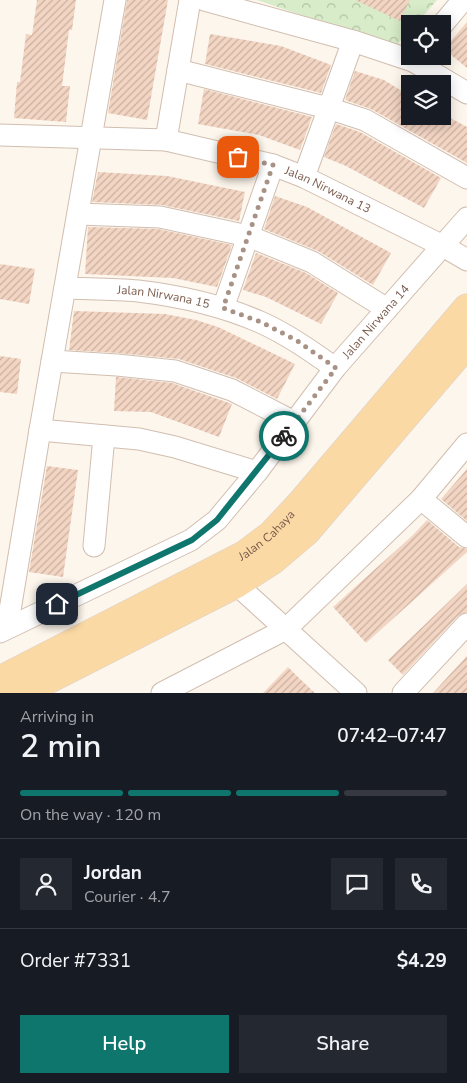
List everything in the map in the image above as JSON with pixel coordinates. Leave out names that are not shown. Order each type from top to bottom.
[{"type":"main road","name":"Jalan Cahaya","points":[[0,680],[244,555],[272,534],[467,308]]},
{"type":"main road","name":"Jalan Cahaya","points":[[22,693],[236,584],[273,560],[306,532],[467,344]]},
{"type":"street","points":[[3,630],[115,0]]},
{"type":"street","points":[[166,140],[190,0]]},
{"type":"street","points":[[204,0],[401,55]]},
{"type":"street","points":[[450,15],[463,0]]},
{"type":"street","points":[[304,177],[353,41]]},
{"type":"street","points":[[424,65],[467,93]]},
{"type":"street","points":[[178,70],[328,108],[365,120],[467,178]]},
{"type":"street","name":"Jalan Nirwana 13","points":[[0,135],[166,140],[273,165],[304,177],[443,246],[467,260]]},
{"type":"street","points":[[223,308],[273,165]]},
{"type":"street","points":[[78,214],[160,217],[248,236],[312,262],[388,309]]},
{"type":"street","name":"Jalan Nirwana 14","points":[[3,630],[192,540],[217,520],[257,472],[336,368],[467,218]]},
{"type":"street","name":"Jalan Nirwana 15","points":[[65,288],[137,291],[183,298],[223,308],[261,322],[296,340],[336,368]]},
{"type":"street","points":[[52,361],[175,371],[232,390],[294,422]]},
{"type":"street","points":[[40,430],[139,439],[175,447],[257,472]]},
{"type":"street","points":[[94,546],[104,436]]},
{"type":"street","points":[[163,693],[286,629],[422,499],[467,444]]},
{"type":"street","points":[[422,499],[467,537]]},
{"type":"street","points":[[236,584],[356,693]]},
{"type":"street","points":[[402,693],[467,624]]},
{"type":"green space","points":[[257,0],[437,0],[424,15],[401,15],[401,40],[395,47]]},
{"type":"building","points":[[37,0],[76,0],[72,30],[69,30],[62,86],[70,86],[66,122],[14,118],[17,82],[20,82],[26,34],[32,35]]},
{"type":"building","points":[[127,0],[168,0],[147,120],[108,113]]},
{"type":"building","points":[[355,0],[410,0],[403,15],[401,15],[400,21]]},
{"type":"building","points":[[467,22],[467,68],[451,55],[451,41]]},
{"type":"building","points":[[210,34],[281,46],[331,65],[321,93],[205,64]]},
{"type":"building","points":[[355,71],[384,80],[401,90],[401,125],[451,125],[451,118],[467,127],[467,163],[371,109],[345,100]]},
{"type":"building","points":[[204,89],[312,117],[300,150],[259,135],[198,124]]},
{"type":"building","points":[[336,124],[360,132],[441,178],[424,208],[346,166],[324,157]]},
{"type":"building","points":[[98,172],[167,176],[245,192],[239,221],[162,205],[92,202]]},
{"type":"building","points":[[275,196],[307,207],[391,253],[373,285],[318,251],[264,229]]},
{"type":"building","points":[[88,227],[158,229],[232,245],[217,287],[173,278],[85,274]]},
{"type":"building","points":[[256,253],[306,273],[338,293],[321,324],[266,297],[243,290]]},
{"type":"building","points":[[0,264],[35,269],[29,304],[0,299]]},
{"type":"building","points":[[74,311],[165,314],[196,320],[218,327],[295,364],[277,399],[236,378],[179,359],[69,350]]},
{"type":"building","points":[[0,356],[21,359],[17,394],[0,392]]},
{"type":"building","points":[[116,377],[172,383],[232,404],[219,437],[151,412],[114,411]]},
{"type":"building","points":[[47,466],[78,470],[63,577],[29,572]]},
{"type":"building","points":[[467,469],[467,521],[441,499]]},
{"type":"building","points":[[427,520],[459,547],[467,549],[467,552],[366,643],[333,607],[412,536]]},
{"type":"building","points":[[467,584],[467,612],[458,616],[403,675],[388,660]]},
{"type":"building","points":[[467,656],[467,693],[433,693],[443,682]]},
{"type":"building","points":[[288,667],[300,679],[315,693],[263,693]]},
{"type":"way so far","points":[[238,157],[273,165],[223,308],[261,322],[296,340],[336,368],[284,436]]},
{"type":"route","points":[[57,604],[192,540],[217,520],[284,436]]}]
